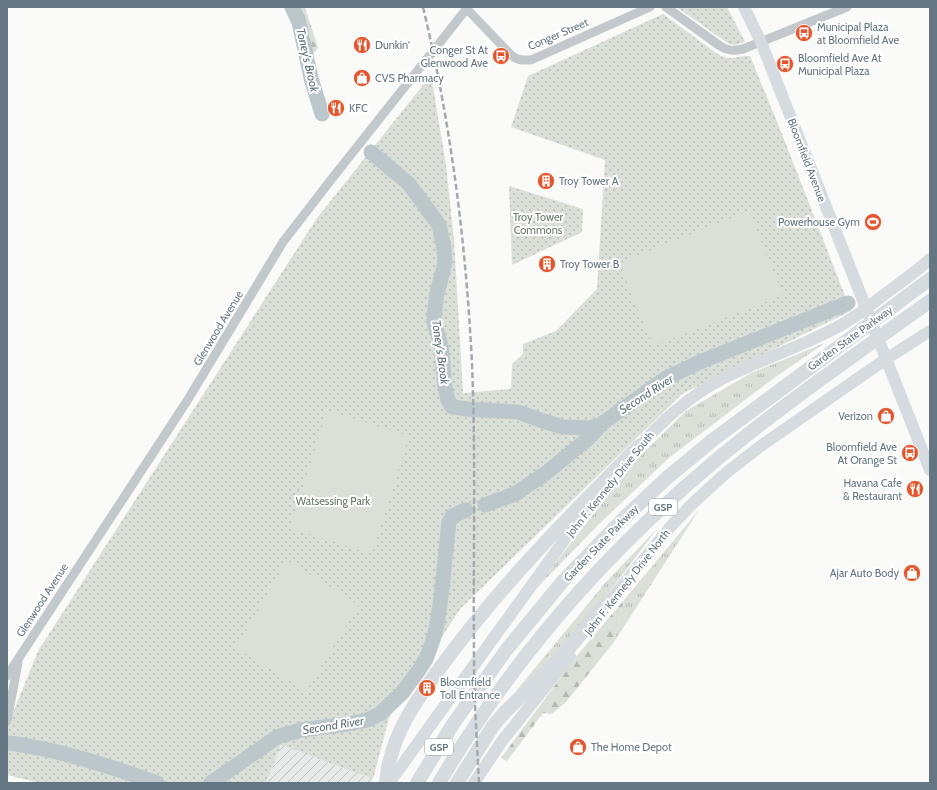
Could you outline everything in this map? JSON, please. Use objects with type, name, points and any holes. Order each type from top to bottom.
[{"type":"highway","name":"Garden State Parkway","points":[[418,783],[461,712],[494,666],[563,581],[604,538],[646,497],[714,439],[930,279]]},
{"type":"highway","name":"Garden State Parkway","points":[[439,783],[462,745],[495,697],[526,656],[604,565],[647,522],[720,457],[773,415],[930,300]]},
{"type":"highway","points":[[388,783],[388,766],[392,750],[400,730],[414,706],[476,620],[563,522],[639,446]]},
{"type":"highway","points":[[460,778],[493,726],[510,706],[560,659],[605,605]]},
{"type":"main road","name":"Bloomfield Avenue","points":[[744,7],[761,42],[865,309],[930,470]]},
{"type":"main road","name":"John F. Kennedy Drive South","points":[[388,783],[581,518],[639,446],[674,413],[708,387],[740,370],[835,328],[865,309],[909,277],[929,260]]},
{"type":"main road","name":"John F. Kennedy Drive North","points":[[474,783],[494,752],[565,663],[605,605],[672,525],[714,483],[762,445],[886,358],[930,331]]},
{"type":"street","name":"Conger Street","points":[[468,8],[517,60],[531,60],[650,7]]},
{"type":"street","points":[[666,7],[727,50],[739,50],[847,7]]},
{"type":"street","name":"Glenwood Avenue","points":[[7,676],[187,401],[284,242],[330,181],[468,8]]},
{"type":"street","points":[[7,721],[19,658]]},
{"type":"shaded area","points":[[281,745],[373,779],[371,783],[266,783]]},
{"type":"green space","points":[[288,7],[305,7],[318,48],[311,57],[309,86]]},
{"type":"green space","points":[[727,7],[745,42],[734,45],[729,44],[678,8]]},
{"type":"green space","name":"Watsessing Park","points":[[663,14],[716,53],[726,58],[750,56],[851,311],[682,394],[460,609],[389,718],[373,779],[281,745],[266,783],[39,783],[7,775],[7,717],[11,718],[38,651],[317,218],[431,75],[446,165],[454,240],[463,393],[511,389],[512,364],[523,354],[523,344],[556,331],[597,289],[605,160],[511,127],[528,76]]},
{"type":"green space","name":"Troy Tower Commons","points":[[509,186],[583,209],[582,232],[512,265]]},
{"type":"green space","points":[[749,211],[783,295],[653,346],[619,263]]},
{"type":"green space","points":[[825,343],[774,378],[670,457],[598,525],[532,593],[634,462],[686,411],[751,373]]},
{"type":"green space","points":[[327,410],[409,436],[372,554],[290,528]]},
{"type":"green space","points":[[699,510],[614,642],[624,600]]},
{"type":"green space","points":[[657,529],[582,628],[553,662],[516,691],[606,582]]},
{"type":"green space","points":[[287,560],[359,605],[306,691],[236,648]]},
{"type":"green space","points":[[624,600],[614,642],[566,702],[552,714],[543,713],[507,761],[501,758],[576,657]]},
{"type":"waterway","name":"Toney's Brook","points":[[292,7],[299,22],[311,78],[322,114]]},
{"type":"waterway","name":"Toney's Brook","points":[[371,152],[409,184],[439,225],[445,263],[437,293],[434,322],[441,345],[445,387],[448,400],[452,407],[518,412],[563,427],[590,428],[600,425]]},
{"type":"waterway","name":"Second River","points":[[485,505],[515,494],[546,473],[590,437],[600,425],[666,378],[700,362],[848,303]]},
{"type":"waterway","name":"Second River","points":[[211,783],[277,737],[301,730],[367,720],[380,714],[403,692],[426,659],[433,640],[441,597],[449,522],[452,516],[466,510]]},
{"type":"waterway","name":"Second River","points":[[10,743],[84,759],[157,783]]},
{"type":"railway","points":[[423,7],[442,95],[456,184],[466,274],[472,364],[474,438],[474,674],[479,783]]},
{"type":"place","name":"Municipal Plaza at Bloomfield Ave","points":[[804,33]]},
{"type":"place","name":"Dunkin'","points":[[362,45]]},
{"type":"place","name":"Conger St At Glenwood Ave","points":[[501,56]]},
{"type":"place","name":"Bloomfield Ave At Municipal Plaza","points":[[785,64]]},
{"type":"place","name":"CVS Pharmacy","points":[[362,78]]},
{"type":"place","name":"KFC","points":[[336,108]]},
{"type":"place","name":"Troy Tower A","points":[[546,181]]},
{"type":"place","name":"Powerhouse Gym","points":[[873,222]]},
{"type":"place","name":"Troy Tower B","points":[[547,264]]},
{"type":"place","name":"Verizon","points":[[886,416]]},
{"type":"place","name":"Bloomfield Ave At Orange St","points":[[910,453]]},
{"type":"place","name":"Havana Cafe & Restaurant","points":[[915,489]]},
{"type":"place","name":"Ajar Auto Body","points":[[912,573]]},
{"type":"place","name":"Bloomfield Toll Entrance","points":[[427,688]]},
{"type":"place","name":"The Home Depot","points":[[578,747]]}]
